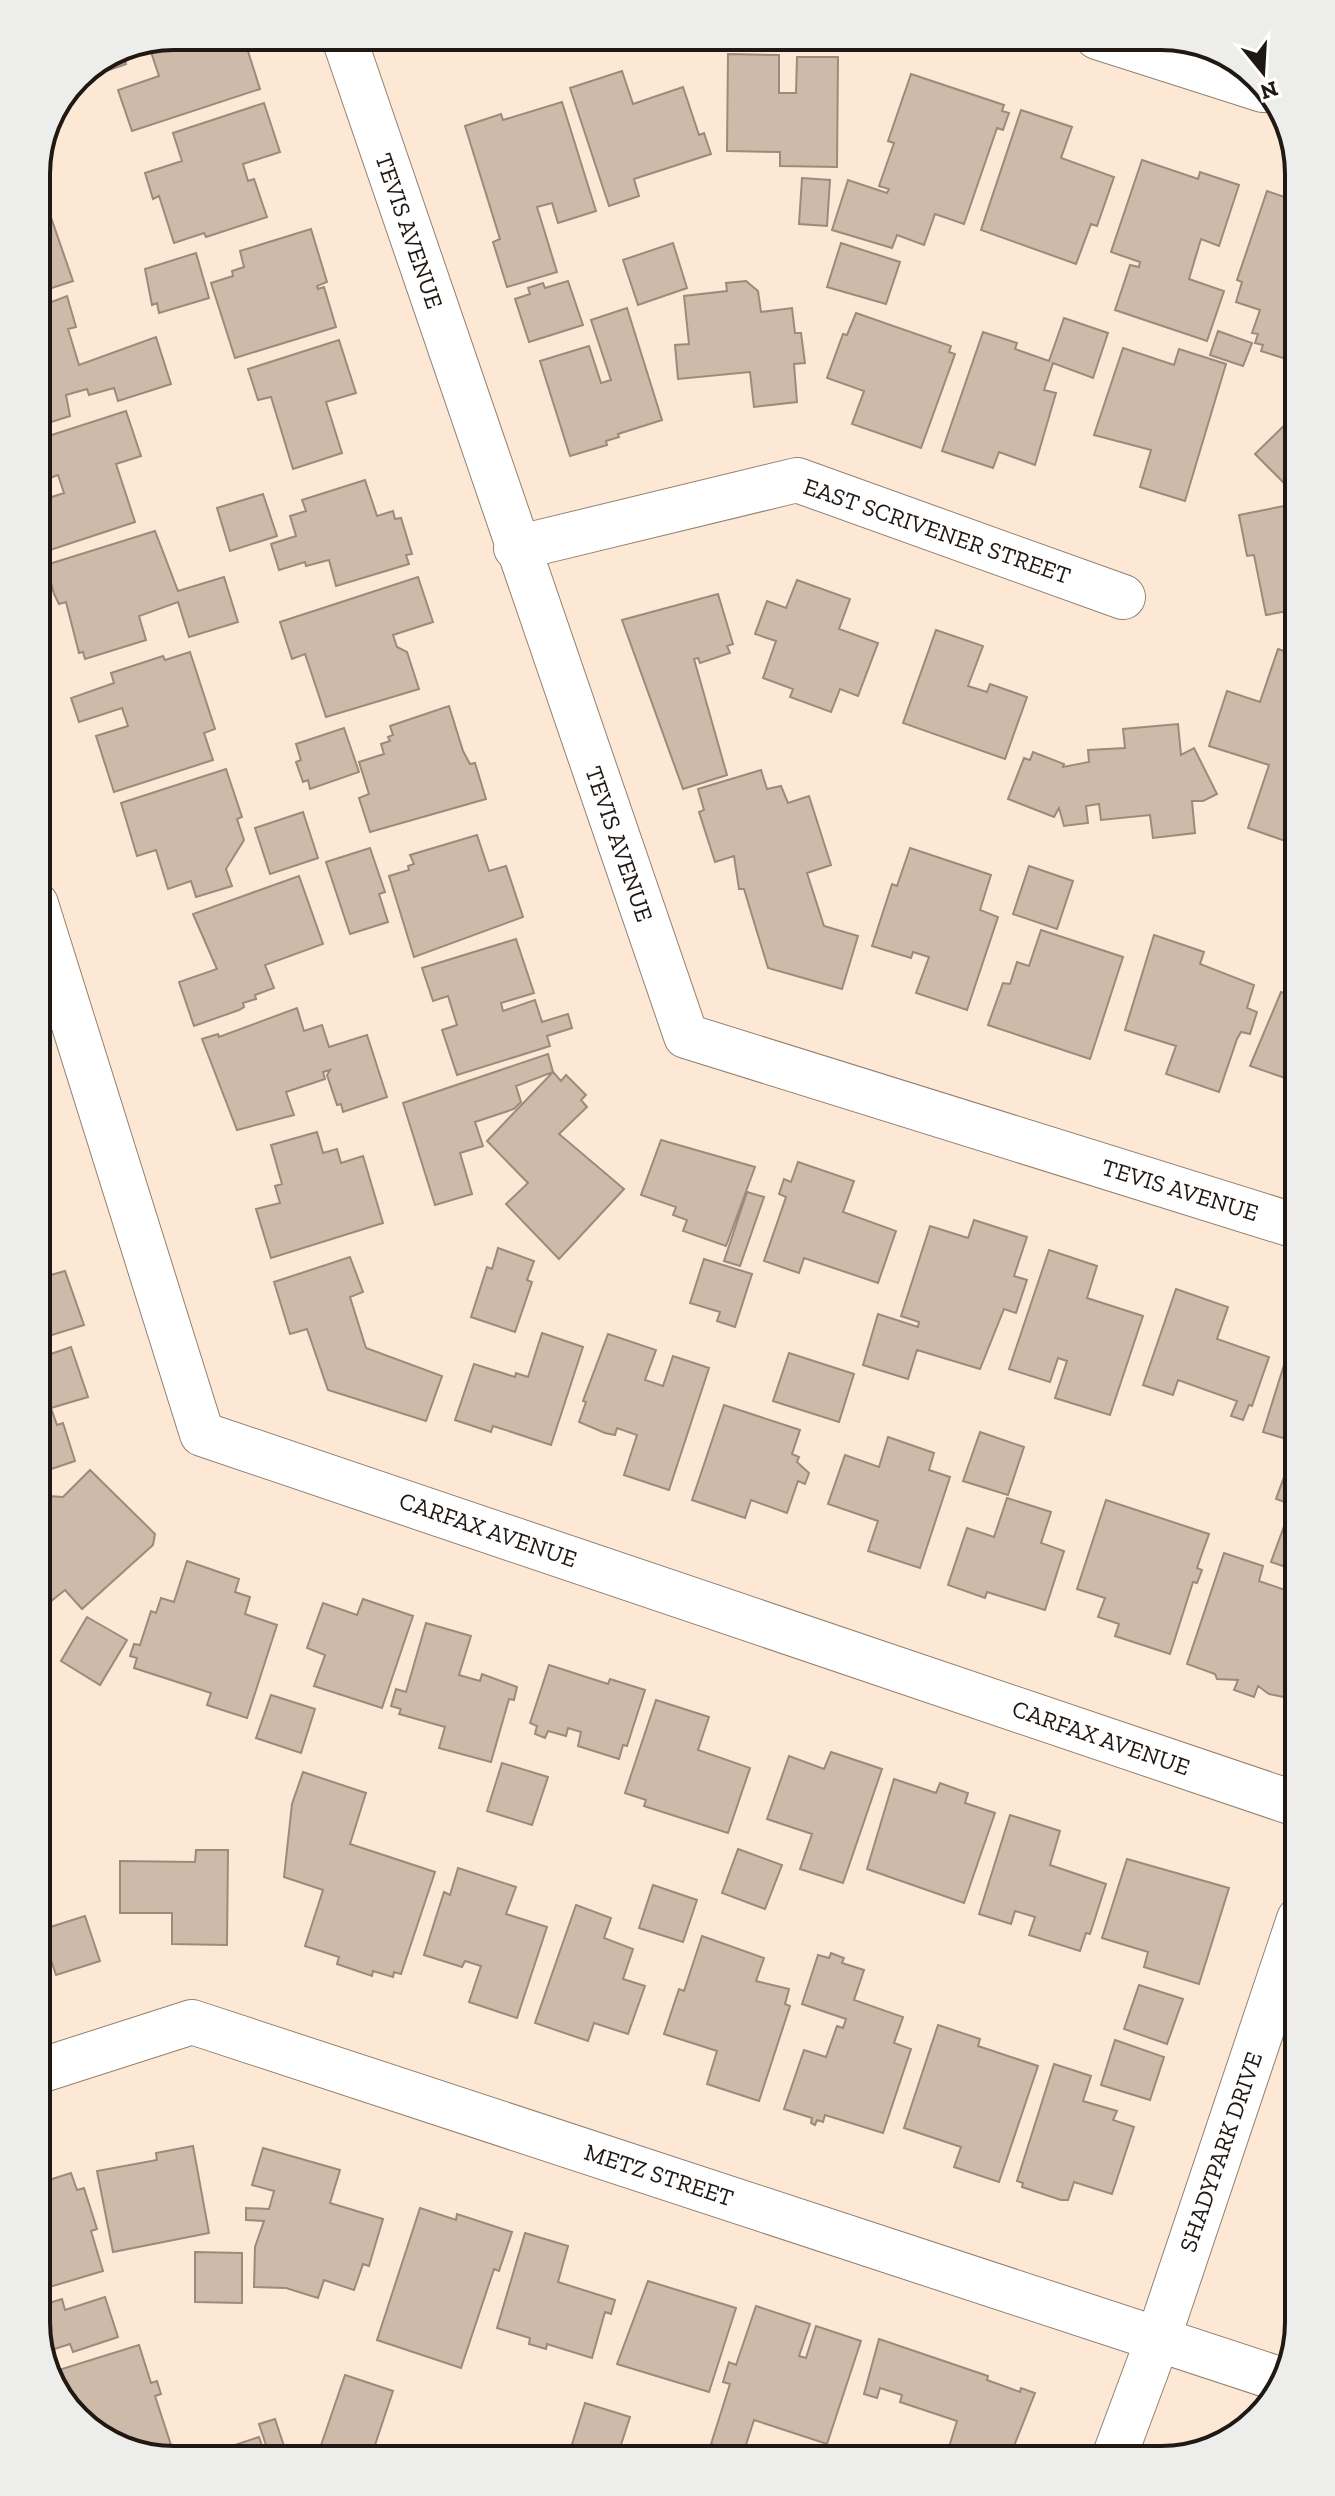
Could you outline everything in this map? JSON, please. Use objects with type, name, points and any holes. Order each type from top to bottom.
[{"type":"street","name":"TEVIS AVENUE","points":[[352,50],[516,548],[686,1036],[1285,1223]]},
{"type":"street","points":[[1138,50],[1223,77]]},
{"type":"street","name":"EAST SCRIVENER STREET","points":[[516,548],[797,480],[1123,597]]},
{"type":"street","name":"CARFAX AVENUE","points":[[50,949],[202,1434],[1285,1800]]},
{"type":"street","name":"SHADYPARK DRIVE","points":[[1118,2446],[1158,2339],[1285,1961]]},
{"type":"street","name":"METZ STREET","points":[[50,2068],[192,2022],[1272,2377]]},
{"type":"building","points":[[248,50],[260,89],[132,131],[118,90],[159,76],[151,53]]},
{"type":"building","points":[[728,54],[779,55],[779,93],[796,93],[797,57],[838,57],[837,167],[780,166],[780,152],[727,151]]},
{"type":"building","points":[[622,71],[633,104],[683,87],[699,135],[704,133],[711,154],[634,179],[639,196],[609,206],[570,88]]},
{"type":"building","points":[[911,74],[1004,105],[1002,111],[1009,113],[1003,130],[997,128],[964,224],[935,214],[924,245],[897,235],[892,248],[832,230],[848,180],[887,193],[889,189],[879,186],[894,143],[888,141]]},
{"type":"building","points":[[562,102],[596,211],[558,223],[552,203],[537,207],[557,272],[507,287],[493,242],[500,239],[465,126],[501,114],[503,120]]},
{"type":"building","points":[[264,103],[280,152],[243,164],[248,181],[254,179],[267,217],[206,237],[204,233],[174,243],[159,196],[153,199],[145,173],[182,161],[173,133]]},
{"type":"building","points":[[1021,110],[1072,127],[1061,158],[1114,177],[1097,226],[1091,224],[1076,264],[981,230]]},
{"type":"building","points":[[1142,160],[1198,179],[1200,172],[1239,185],[1219,246],[1201,239],[1189,279],[1224,291],[1207,341],[1115,310],[1130,265],[1139,267],[1140,262],[1111,252]]},
{"type":"building","points":[[802,178],[830,180],[827,226],[799,224]]},
{"type":"building","points":[[1267,191],[1285,197],[1285,359],[1261,351],[1263,345],[1255,343],[1258,334],[1252,333],[1260,310],[1236,302],[1242,282],[1237,280]]},
{"type":"building","points":[[50,215],[73,281],[50,288]]},
{"type":"building","points":[[311,229],[327,282],[317,286],[318,289],[324,287],[336,327],[235,358],[211,283],[233,276],[232,271],[244,267],[240,251]]},
{"type":"building","points":[[673,243],[687,288],[638,305],[623,260]]},
{"type":"building","points":[[841,243],[900,262],[886,304],[827,287]]},
{"type":"building","points":[[196,253],[209,298],[159,313],[157,303],[152,305],[145,269]]},
{"type":"building","points":[[568,281],[583,325],[529,342],[515,299],[530,294],[528,288],[543,283],[545,288]]},
{"type":"building","points":[[746,281],[758,291],[761,312],[792,308],[795,333],[801,333],[805,363],[794,364],[797,402],[754,407],[750,372],[678,379],[675,345],[689,344],[684,296],[727,291],[726,283]]},
{"type":"building","points":[[67,296],[76,327],[68,329],[79,365],[156,337],[171,384],[118,401],[114,388],[89,395],[87,389],[66,395],[70,416],[50,422],[50,303]]},
{"type":"building","points":[[627,308],[662,420],[618,434],[619,437],[606,441],[607,445],[570,456],[540,361],[589,346],[601,383],[611,380],[591,320]]},
{"type":"building","points":[[856,313],[951,346],[949,352],[955,354],[921,448],[852,424],[864,391],[827,378],[843,334],[847,335]]},
{"type":"building","points":[[1064,318],[1108,333],[1093,378],[1053,363],[1044,390],[1056,393],[1035,465],[999,452],[993,468],[942,451],[983,332],[1017,343],[1015,349],[1049,361]]},
{"type":"building","points":[[1218,331],[1252,343],[1243,366],[1210,355]]},
{"type":"building","points":[[339,340],[356,393],[326,402],[342,453],[293,469],[271,397],[258,400],[248,369]]},
{"type":"building","points":[[1123,348],[1174,365],[1179,349],[1226,364],[1185,501],[1140,487],[1151,450],[1094,435]]},
{"type":"building","points":[[126,411],[141,456],[116,464],[135,522],[50,550],[50,498],[64,493],[58,475],[50,478],[50,435]]},
{"type":"building","points":[[1285,425],[1285,484],[1255,454]]},
{"type":"building","points":[[365,480],[377,516],[393,511],[395,519],[401,518],[412,554],[406,555],[409,564],[336,586],[329,560],[306,566],[305,562],[279,570],[271,544],[296,536],[290,516],[306,511],[302,500]]},
{"type":"building","points":[[263,494],[277,536],[230,551],[217,508]]},
{"type":"building","points":[[1285,506],[1285,612],[1266,615],[1254,555],[1247,556],[1239,515]]},
{"type":"building","points":[[155,531],[178,591],[224,577],[238,622],[189,637],[178,602],[139,616],[146,640],[85,659],[83,652],[79,653],[66,602],[59,604],[54,594],[50,564]]},
{"type":"building","points":[[418,577],[433,622],[393,635],[397,647],[407,652],[419,689],[326,717],[305,654],[292,659],[280,622]]},
{"type":"building","points":[[797,580],[850,599],[839,629],[878,643],[858,696],[840,689],[831,712],[790,697],[793,689],[763,678],[776,641],[755,634],[767,601],[786,608]]},
{"type":"building","points":[[718,594],[733,644],[727,646],[730,653],[700,663],[698,658],[694,659],[727,775],[683,789],[622,620]]},
{"type":"building","points":[[936,630],[983,646],[968,686],[987,692],[990,684],[1027,697],[1005,759],[903,723]]},
{"type":"building","points":[[1278,649],[1285,651],[1285,841],[1248,828],[1269,765],[1209,746],[1227,691],[1260,702]]},
{"type":"building","points":[[190,652],[215,729],[204,733],[213,760],[114,792],[96,736],[128,726],[122,708],[79,722],[71,698],[114,683],[111,673],[163,656],[165,660]]},
{"type":"building","points":[[449,706],[463,751],[470,764],[475,763],[486,799],[370,832],[359,798],[369,794],[359,762],[384,754],[381,744],[390,741],[388,737],[393,735],[390,726]]},
{"type":"building","points":[[1178,724],[1181,755],[1194,748],[1217,794],[1203,801],[1192,801],[1195,833],[1153,838],[1150,815],[1101,820],[1099,804],[1086,806],[1088,823],[1064,826],[1059,808],[1054,817],[1008,799],[1024,758],[1030,760],[1033,752],[1064,764],[1063,767],[1089,762],[1088,750],[1125,748],[1123,729]]},
{"type":"building","points":[[344,728],[359,772],[310,789],[308,780],[303,782],[296,762],[301,760],[296,744]]},
{"type":"building","points":[[226,769],[242,817],[237,819],[244,840],[226,869],[232,886],[196,897],[191,881],[168,889],[156,850],[137,856],[121,803]]},
{"type":"building","points":[[761,770],[767,789],[781,786],[788,803],[809,796],[831,865],[807,873],[824,926],[858,936],[842,989],[768,968],[744,889],[739,889],[734,856],[715,862],[699,812],[704,810],[698,789]]},
{"type":"building","points":[[303,812],[318,858],[270,874],[255,828]]},
{"type":"building","points":[[477,835],[489,871],[506,866],[523,917],[414,957],[389,876],[409,870],[408,866],[414,864],[410,855]]},
{"type":"building","points":[[370,848],[385,892],[379,894],[388,922],[350,934],[326,862]]},
{"type":"building","points":[[910,848],[991,875],[980,910],[998,917],[967,1010],[916,993],[929,957],[913,952],[911,958],[872,946],[892,884],[897,886]]},
{"type":"building","points":[[1029,866],[1073,881],[1057,929],[1013,914]]},
{"type":"building","points":[[299,876],[323,944],[265,965],[274,988],[255,995],[256,999],[243,1003],[244,1007],[239,1010],[194,1026],[179,982],[217,969],[193,914]]},
{"type":"building","points":[[1041,930],[1123,957],[1090,1059],[988,1025],[1003,983],[1010,984],[1017,962],[1029,966]]},
{"type":"building","points":[[1154,935],[1204,952],[1200,964],[1254,985],[1247,1008],[1257,1012],[1250,1034],[1241,1032],[1237,1039],[1219,1092],[1166,1074],[1176,1046],[1125,1030]]},
{"type":"building","points":[[516,939],[534,993],[501,1003],[503,1011],[535,1000],[542,1022],[568,1014],[572,1028],[547,1036],[550,1046],[457,1075],[442,1030],[457,1025],[448,996],[433,1001],[422,968]]},
{"type":"building","points":[[1281,992],[1285,993],[1285,1078],[1250,1066]]},
{"type":"building","points":[[297,1008],[304,1031],[322,1025],[329,1047],[367,1035],[387,1097],[343,1112],[341,1104],[337,1105],[327,1075],[330,1070],[323,1072],[325,1079],[286,1092],[294,1115],[237,1130],[202,1039],[218,1034],[219,1037]]},
{"type":"building","points":[[548,1054],[553,1072],[516,1086],[521,1102],[514,1109],[475,1122],[483,1146],[460,1153],[472,1194],[435,1205],[403,1103]]},
{"type":"building","points":[[553,1072],[561,1081],[566,1075],[586,1095],[581,1100],[587,1107],[559,1134],[624,1189],[559,1259],[506,1204],[528,1183],[487,1141]]},
{"type":"building","points":[[317,1132],[323,1153],[337,1149],[341,1163],[363,1156],[383,1223],[271,1258],[256,1209],[280,1203],[275,1186],[282,1184],[271,1145]]},
{"type":"building","points":[[661,1140],[755,1167],[726,1246],[683,1231],[687,1220],[673,1215],[676,1207],[641,1195]]},
{"type":"building","points":[[798,1162],[854,1181],[843,1212],[896,1231],[878,1283],[804,1258],[799,1273],[764,1261],[786,1197],[779,1194],[784,1179],[791,1182]]},
{"type":"building","points":[[747,1192],[764,1197],[740,1266],[724,1261]]},
{"type":"building","points":[[974,1220],[1027,1237],[1014,1276],[1027,1280],[1016,1313],[1004,1309],[980,1369],[917,1350],[908,1379],[863,1365],[878,1314],[918,1327],[919,1322],[901,1316],[930,1226],[968,1238]]},
{"type":"building","points":[[498,1248],[534,1261],[527,1280],[532,1282],[515,1332],[471,1317],[487,1267],[492,1269]]},
{"type":"building","points":[[1049,1250],[1097,1266],[1087,1298],[1143,1316],[1110,1415],[1055,1398],[1067,1361],[1058,1358],[1050,1382],[1009,1369]]},
{"type":"building","points":[[350,1257],[363,1292],[350,1297],[366,1348],[442,1376],[426,1421],[328,1390],[307,1329],[290,1334],[274,1282]]},
{"type":"building","points":[[704,1259],[752,1274],[735,1327],[717,1321],[720,1312],[690,1303]]},
{"type":"building","points":[[65,1271],[84,1325],[50,1336],[50,1275]]},
{"type":"building","points":[[1176,1289],[1228,1307],[1217,1339],[1269,1357],[1252,1406],[1249,1405],[1243,1420],[1231,1416],[1237,1401],[1178,1380],[1173,1395],[1143,1385]]},
{"type":"building","points":[[542,1333],[583,1347],[551,1445],[493,1426],[491,1432],[455,1420],[474,1364],[515,1377],[516,1373],[528,1377]]},
{"type":"building","points":[[608,1334],[656,1350],[645,1380],[663,1386],[673,1356],[709,1368],[669,1490],[624,1475],[637,1435],[617,1428],[615,1435],[605,1433],[579,1422],[586,1402],[583,1401]]},
{"type":"building","points":[[71,1347],[88,1397],[51,1408],[57,1425],[63,1423],[75,1461],[50,1469],[50,1354]]},
{"type":"building","points":[[789,1353],[854,1374],[839,1422],[773,1401]]},
{"type":"building","points":[[1285,1362],[1285,1439],[1263,1432]]},
{"type":"building","points":[[724,1405],[800,1430],[792,1454],[799,1457],[797,1462],[809,1473],[805,1484],[798,1481],[787,1513],[751,1500],[745,1518],[692,1500]]},
{"type":"building","points":[[980,1432],[1024,1447],[1008,1495],[963,1481]]},
{"type":"building","points":[[888,1437],[934,1453],[929,1470],[950,1477],[920,1568],[868,1551],[878,1521],[828,1504],[845,1455],[879,1467]]},
{"type":"building","points":[[90,1470],[155,1534],[153,1545],[82,1609],[65,1590],[50,1602],[50,1496],[63,1497]]},
{"type":"building","points":[[1285,1474],[1285,1502],[1276,1499]]},
{"type":"building","points":[[1007,1498],[1051,1512],[1041,1543],[1064,1551],[1045,1610],[987,1592],[985,1598],[948,1585],[967,1528],[994,1537]]},
{"type":"building","points":[[1106,1500],[1209,1534],[1197,1568],[1202,1570],[1197,1583],[1193,1582],[1170,1654],[1115,1636],[1119,1624],[1098,1617],[1105,1598],[1077,1589]]},
{"type":"building","points":[[1285,1524],[1285,1567],[1271,1562]]},
{"type":"building","points":[[1224,1553],[1263,1566],[1259,1581],[1285,1590],[1285,1697],[1269,1694],[1258,1686],[1254,1697],[1234,1690],[1238,1680],[1217,1679],[1215,1674],[1187,1664]]},
{"type":"building","points":[[187,1561],[239,1579],[235,1592],[250,1597],[245,1614],[277,1625],[247,1718],[207,1705],[211,1693],[134,1668],[137,1658],[130,1656],[134,1644],[140,1645],[151,1611],[156,1613],[161,1598],[174,1602]]},
{"type":"building","points":[[363,1599],[413,1616],[382,1708],[314,1686],[325,1655],[307,1648],[323,1603],[357,1615]]},
{"type":"building","points":[[87,1617],[127,1640],[100,1685],[61,1661]]},
{"type":"building","points":[[426,1623],[471,1636],[459,1675],[480,1681],[482,1674],[517,1687],[514,1700],[509,1699],[491,1762],[439,1748],[445,1727],[399,1714],[401,1709],[391,1706],[396,1689],[406,1692]]},
{"type":"building","points":[[549,1665],[608,1684],[610,1679],[645,1690],[627,1746],[623,1745],[619,1759],[578,1746],[581,1732],[568,1728],[566,1736],[548,1731],[545,1738],[535,1734],[537,1726],[530,1723]]},
{"type":"building","points":[[271,1695],[315,1709],[301,1753],[256,1738]]},
{"type":"building","points":[[656,1700],[709,1717],[698,1750],[750,1768],[728,1833],[644,1806],[646,1800],[625,1793]]},
{"type":"building","points":[[831,1752],[882,1769],[843,1883],[800,1869],[812,1834],[767,1819],[789,1756],[824,1769]]},
{"type":"building","points":[[502,1763],[548,1777],[532,1825],[487,1811]]},
{"type":"building","points":[[303,1772],[366,1793],[350,1844],[435,1872],[401,1974],[394,1972],[393,1977],[373,1971],[372,1976],[337,1964],[339,1957],[305,1946],[323,1890],[284,1877],[292,1804]]},
{"type":"building","points":[[894,1779],[936,1793],[940,1783],[968,1793],[965,1803],[995,1813],[964,1903],[867,1869]]},
{"type":"building","points":[[1010,1815],[1060,1831],[1050,1865],[1106,1884],[1090,1934],[1086,1933],[1080,1951],[1029,1935],[1035,1917],[1015,1911],[1011,1924],[979,1914]]},
{"type":"building","points":[[738,1849],[782,1865],[765,1909],[722,1893]]},
{"type":"building","points":[[196,1850],[228,1850],[227,1945],[172,1944],[172,1913],[120,1913],[120,1861],[195,1862]]},
{"type":"building","points":[[1127,1859],[1229,1888],[1199,1984],[1144,1967],[1148,1952],[1102,1938]]},
{"type":"building","points":[[458,1868],[516,1887],[506,1914],[547,1927],[517,2018],[469,2002],[481,1966],[465,1961],[462,1967],[424,1955],[444,1892],[450,1895]]},
{"type":"building","points":[[653,1885],[697,1900],[683,1942],[639,1928]]},
{"type":"building","points":[[576,1905],[611,1918],[604,1938],[633,1949],[623,1979],[645,1986],[628,2034],[594,2023],[588,2041],[535,2023]]},
{"type":"building","points":[[85,1916],[100,1961],[56,1975],[50,1957],[50,1927]]},
{"type":"building","points":[[702,1936],[764,1958],[756,1981],[789,1989],[785,2004],[790,2006],[759,2101],[707,2084],[717,2051],[664,2034],[679,1989],[684,1991]]},
{"type":"building","points":[[831,1953],[844,1958],[842,1963],[864,1970],[854,2000],[903,2017],[894,2043],[911,2049],[883,2133],[825,2115],[823,2122],[817,2120],[815,2125],[811,2123],[812,2118],[784,2109],[804,2050],[826,2057],[837,2026],[843,2028],[846,2019],[802,2004],[818,1955],[829,1958]]},
{"type":"building","points":[[1139,1985],[1183,1999],[1167,2044],[1124,2029]]},
{"type":"building","points":[[938,2025],[980,2039],[978,2046],[1038,2066],[999,2182],[954,2167],[961,2147],[904,2128]]},
{"type":"building","points":[[1115,2040],[1164,2057],[1150,2100],[1101,2085]]},
{"type":"building","points":[[1054,2064],[1091,2076],[1083,2101],[1117,2111],[1113,2120],[1134,2127],[1112,2194],[1074,2182],[1068,2200],[1061,2200],[1022,2187],[1023,2183],[1017,2181]]},
{"type":"building","points":[[193,2146],[209,2233],[113,2252],[97,2171],[157,2160],[156,2153]]},
{"type":"building","points":[[263,2148],[340,2170],[330,2203],[383,2219],[369,2266],[363,2264],[354,2290],[324,2280],[318,2298],[286,2288],[254,2287],[255,2247],[264,2221],[246,2220],[246,2208],[269,2209],[274,2191],[252,2185]]},
{"type":"building","points":[[71,2173],[77,2190],[84,2188],[97,2229],[91,2231],[103,2271],[50,2287],[50,2180]]},
{"type":"building","points":[[420,2208],[456,2220],[457,2214],[512,2232],[499,2271],[494,2269],[461,2368],[377,2340]]},
{"type":"building","points":[[525,2233],[568,2246],[558,2282],[615,2300],[611,2314],[605,2312],[592,2358],[547,2344],[546,2349],[529,2344],[530,2338],[497,2328]]},
{"type":"building","points":[[195,2252],[242,2253],[242,2303],[195,2302]]},
{"type":"building","points":[[648,2281],[736,2308],[709,2392],[617,2364]]},
{"type":"building","points":[[105,2297],[118,2337],[73,2352],[70,2344],[53,2350],[50,2303],[62,2299],[65,2310]]},
{"type":"building","points":[[756,2306],[810,2324],[799,2356],[806,2358],[816,2326],[861,2341],[827,2444],[754,2420],[746,2446],[711,2444],[730,2384],[723,2382],[729,2362],[736,2365]]},
{"type":"building","points":[[879,2339],[988,2376],[987,2380],[1020,2392],[1021,2388],[1035,2393],[1014,2446],[949,2446],[957,2421],[900,2402],[902,2395],[880,2388],[877,2398],[864,2394]]},
{"type":"building","points":[[139,2345],[151,2383],[157,2381],[161,2394],[155,2396],[171,2445],[149,2444],[105,2425],[81,2404],[59,2370]]},
{"type":"building","points":[[345,2375],[393,2391],[375,2446],[321,2446]]},
{"type":"building","points":[[585,2403],[630,2417],[621,2446],[571,2446]]},
{"type":"building","points":[[275,2419],[284,2446],[266,2446],[259,2424]]},
{"type":"building","points":[[259,2437],[262,2446],[232,2446]]}]
